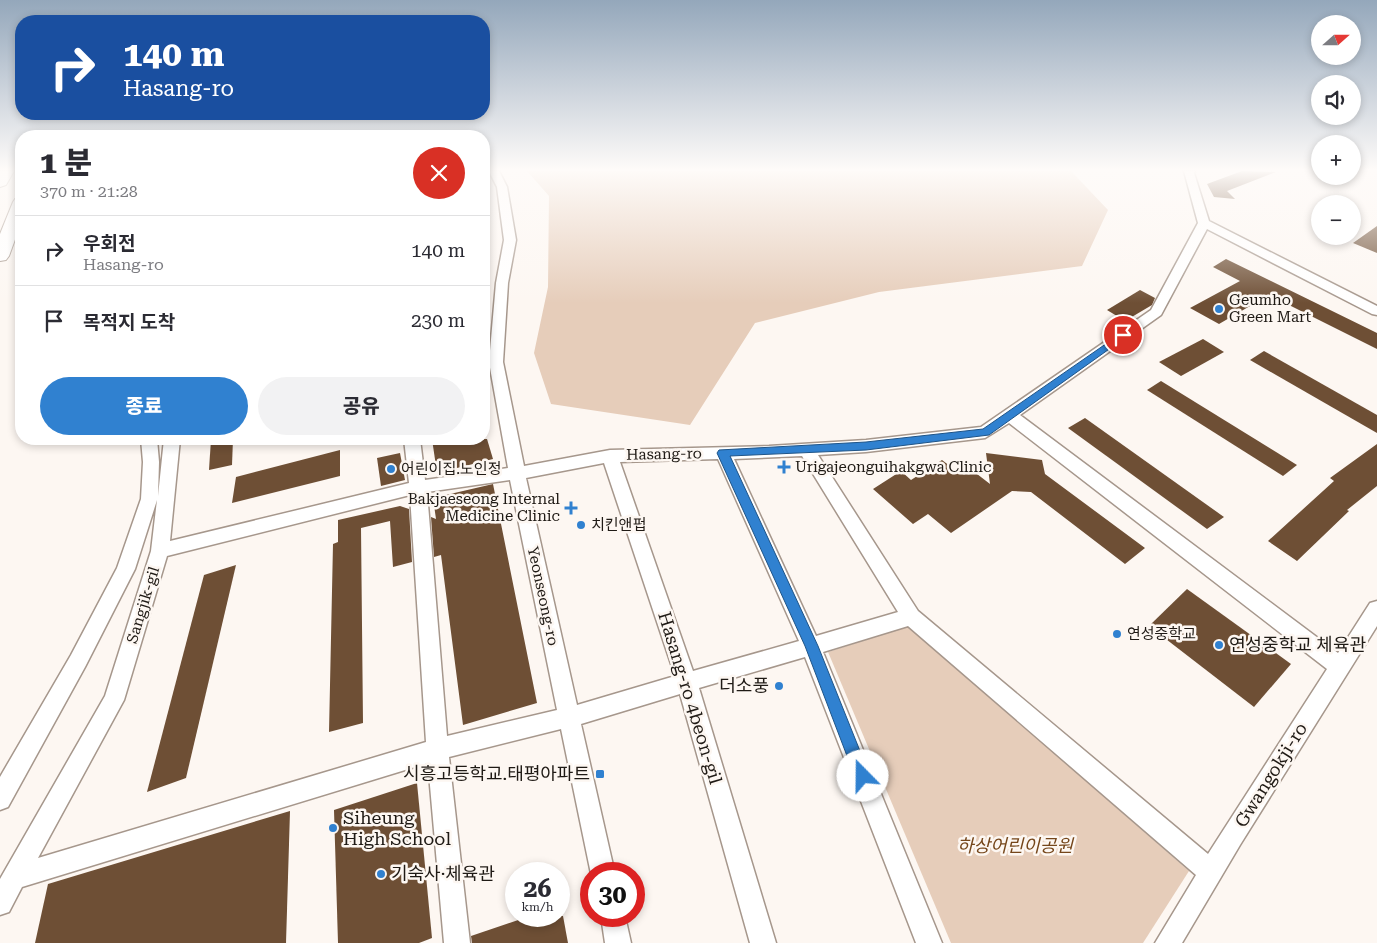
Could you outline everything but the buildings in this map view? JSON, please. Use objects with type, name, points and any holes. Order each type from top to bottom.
[{"type":"highway","points":[[0,256],[15,217]]},
{"type":"street","name":"Yeonseong-ro","points":[[506,215],[510,240],[502,283],[496,362],[510,445],[518,473],[600,862]]},
{"type":"street","points":[[1201,215],[1204,223],[1377,311]]},
{"type":"street","name":"Hasang-ro","points":[[518,473],[610,456],[866,446],[985,432],[1156,312],[1204,223]]},
{"type":"street","points":[[1009,415],[1340,667]]},
{"type":"street","points":[[0,799],[78,661],[126,569],[149,499],[151,462],[150,445]]},
{"type":"street","points":[[160,551],[171,445]]},
{"type":"street","points":[[413,445],[418,488],[436,749],[457,943]]},
{"type":"street","points":[[806,449],[911,617],[1212,872]]},
{"type":"street","points":[[723,453],[811,646],[929,943]]},
{"type":"street","name":"Hasang-ro 4beon-gil","points":[[610,456],[688,682],[763,943]]},
{"type":"street","name":"Sangjik-gil","points":[[0,903],[114,700],[160,551],[418,488],[518,473]]},
{"type":"street","name":"Gwangokji-ro","points":[[1168,943],[1377,609]]},
{"type":"street","points":[[15,877],[436,749],[569,717],[911,617]]},
{"type":"street","points":[[615,927],[618,943]]},
{"type":"green space","points":[[549,215],[1106,215],[1082,266],[879,292],[755,323],[690,425],[551,404],[534,353],[548,287]]},
{"type":"green space","name":"하상어린이공원","points":[[909,626],[1189,871],[1143,943],[951,943],[828,652]]},
{"type":"place","name":"Geumho Green Mart","points":[[1219,309]]},
{"type":"place","name":"Urigajeonguihakgwa Clinic","points":[[784,467]]},
{"type":"place","name":"어린이집.노인정","points":[[391,469]]},
{"type":"place","name":"Bakjaeseong Internal Medicine Clinic","points":[[571,508]]},
{"type":"place","name":"치킨앤펍","points":[[581,525]]},
{"type":"place","name":"연성중학교","points":[[1117,634]]},
{"type":"place","name":"연성중학교 체육관","points":[[1219,645]]},
{"type":"place","name":"더소풍","points":[[779,686]]},
{"type":"place","name":"시흥고등학교.태평아파트","points":[[600,774]]},
{"type":"place","name":"Siheung High School","points":[[333,828]]},
{"type":"place","name":"기숙사·체육관","points":[[381,874]]},
{"type":"route","points":[[863,776],[811,646],[723,453],[866,446],[985,432],[1123,335]]}]
